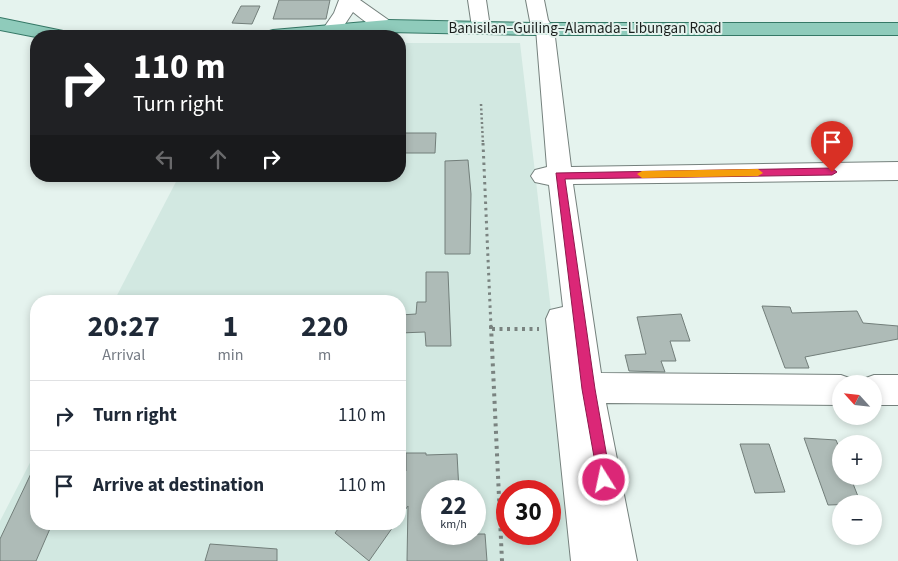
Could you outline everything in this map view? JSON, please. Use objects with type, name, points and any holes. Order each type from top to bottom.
[{"type":"main road","name":"Banisilan–Guiling–Alamada–Libungan Road","points":[[324,30],[388,26],[481,27],[538,20],[898,29]]},
{"type":"main road","points":[[0,24],[30,30]]},
{"type":"street","points":[[332,29],[343,14],[349,0],[366,14],[388,26]]},
{"type":"street","points":[[477,0],[481,27]]},
{"type":"street","points":[[538,20],[551,175],[566,319],[578,389],[618,561]]},
{"type":"street","points":[[551,175],[898,171]]},
{"type":"street","points":[[578,389],[832,390]]},
{"type":"street","points":[[578,389],[590,561]]},
{"type":"street","points":[[882,390],[898,390]]},
{"type":"path","points":[[480,104],[502,561]]},
{"type":"path","points":[[492,329],[566,319]]},
{"type":"shaded area","points":[[406,43],[520,43],[580,561],[0,561],[0,521],[30,463],[30,530],[406,530],[406,295],[117,295],[176,182],[406,182]]},
{"type":"building","points":[[279,0],[330,0],[326,19],[273,19]]},
{"type":"building","points":[[241,6],[260,6],[252,24],[232,23]]},
{"type":"building","points":[[406,133],[436,133],[435,153],[406,153]]},
{"type":"building","points":[[468,160],[471,194],[470,254],[445,254],[445,161]]},
{"type":"building","points":[[426,272],[448,272],[451,346],[426,346],[425,332],[406,333],[406,315],[416,314],[417,302],[426,302]]},
{"type":"building","points":[[762,306],[790,307],[792,313],[857,311],[863,323],[898,326],[898,339],[805,357],[809,368],[785,368]]},
{"type":"building","points":[[681,314],[690,341],[670,341],[676,361],[661,361],[665,372],[629,371],[625,355],[646,354],[637,317]]},
{"type":"building","points":[[804,438],[832,440],[832,485],[854,485],[857,495],[832,495],[832,505],[828,505]]},
{"type":"building","points":[[740,444],[769,444],[785,492],[755,493]]},
{"type":"building","points":[[406,453],[426,453],[426,455],[457,454],[458,480],[421,480],[421,545],[486,545],[487,561],[407,561],[408,506],[406,509]]},
{"type":"building","points":[[30,476],[30,530],[49,530],[36,561],[0,561],[0,539]]},
{"type":"building","points":[[337,530],[391,530],[369,561],[335,533]]},
{"type":"building","points":[[210,544],[277,549],[277,561],[205,561]]},
{"type":"slow traffic","points":[[642,174],[758,173]]},
{"type":"route","points":[[604,480],[588,389],[560,175],[832,172]]}]
